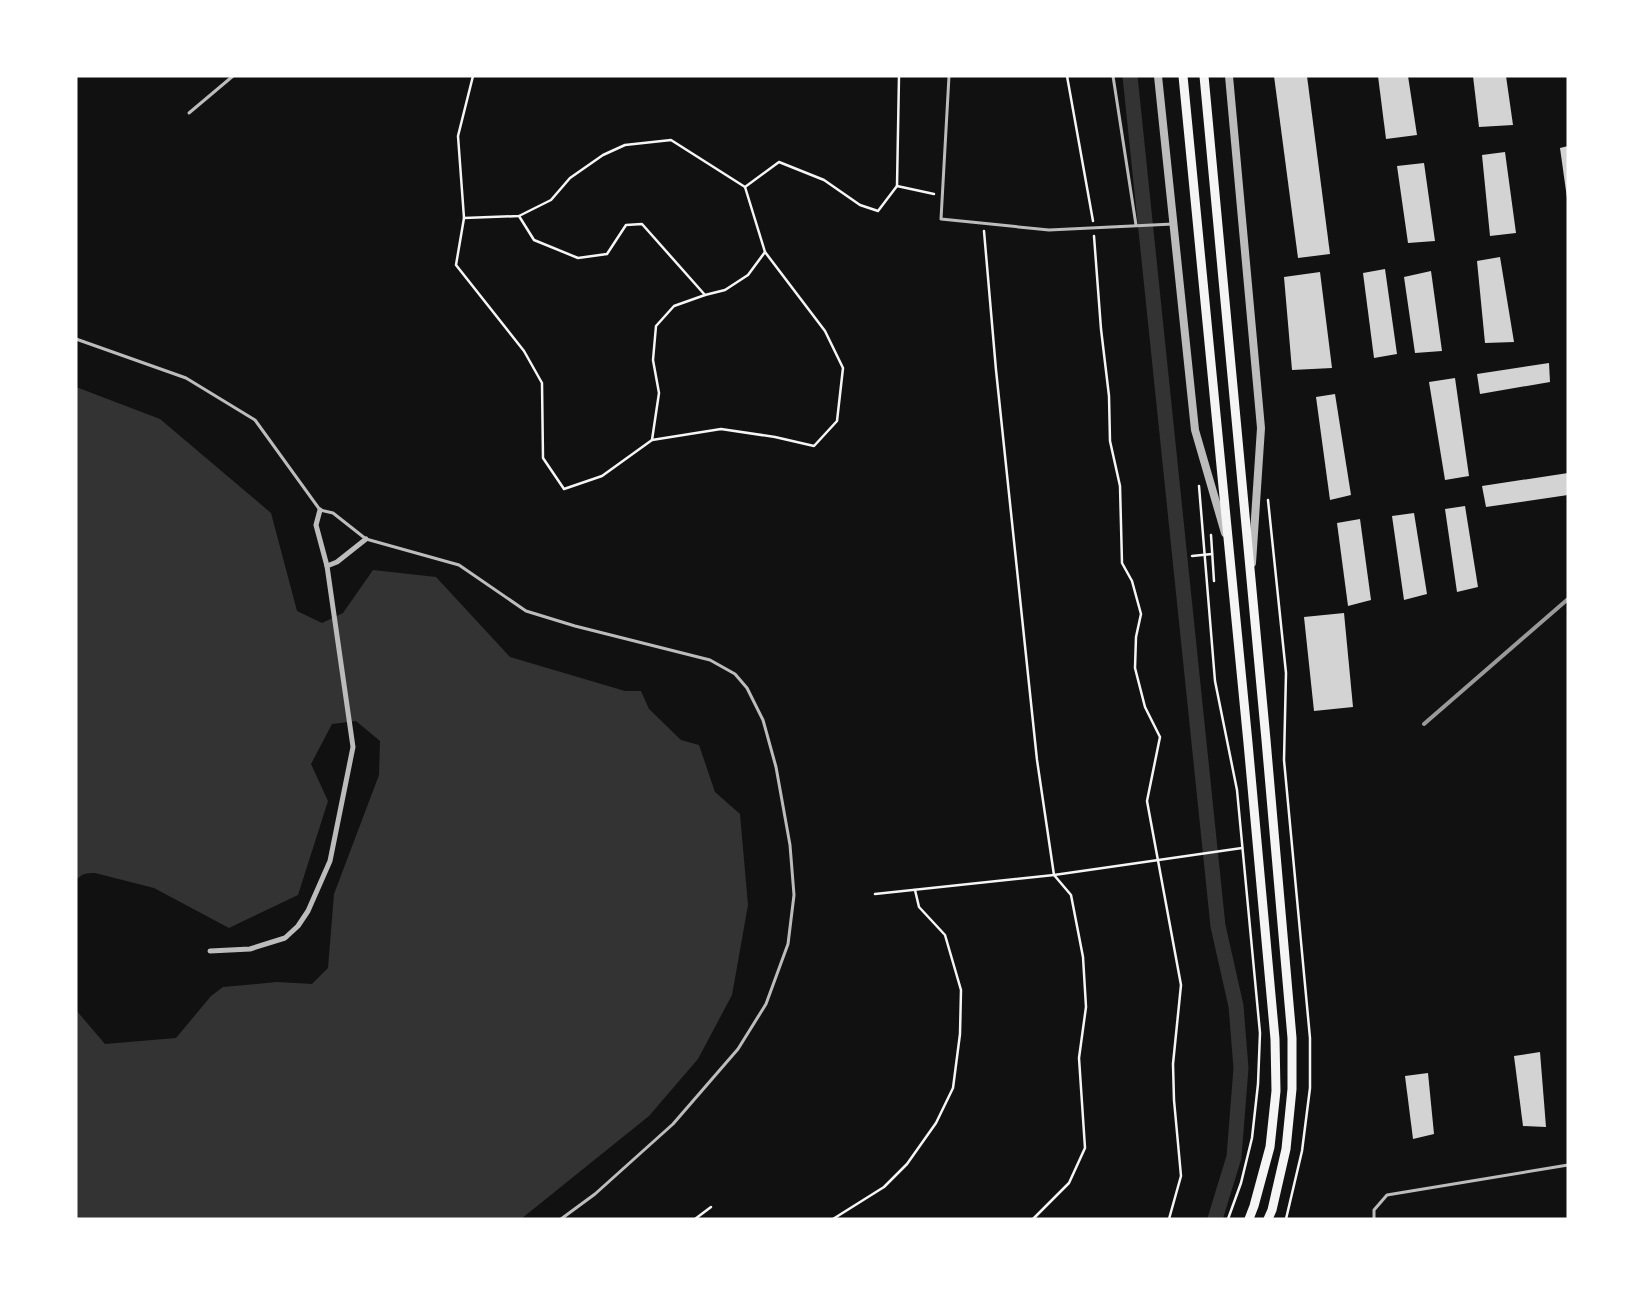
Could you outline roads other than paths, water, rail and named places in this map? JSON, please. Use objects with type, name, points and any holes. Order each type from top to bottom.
[{"type":"main road","points":[[1183,76],[1230,550],[1275,1039],[1276,1091],[1270,1147],[1249,1219]]},
{"type":"main road","points":[[1204,76],[1292,1038],[1292,1089],[1286,1149],[1272,1210],[1268,1219]]},
{"type":"street","points":[[1158,76],[1195,430],[1230,550]]},
{"type":"street","points":[[1229,76],[1261,428],[1251,580]]},
{"type":"street","points":[[210,951],[250,949],[285,938],[298,926],[308,912],[330,861],[353,747],[327,566],[316,525],[320,510]]},
{"type":"street","points":[[327,566],[337,562],[366,539]]},
{"type":"lane","points":[[189,112],[233,76]]},
{"type":"lane","points":[[949,76],[943,196],[940,219],[1049,230],[1173,224]]},
{"type":"lane","points":[[1113,76],[1137,225]]},
{"type":"lane","points":[[76,339],[186,378],[255,420],[320,510],[333,512],[366,539],[459,565],[526,611],[575,626],[710,660],[735,674],[748,688],[763,720],[776,767],[790,844],[794,895],[788,944],[766,1004],[738,1049],[672,1124],[595,1194],[561,1219]]},
{"type":"lane","points":[[1374,1219],[1374,1210],[1387,1195],[1568,1166]]},
{"type":"waterway","points":[[1130,76],[1218,926],[1236,1006],[1241,1068],[1234,1157],[1215,1219]]},
{"type":"railway","points":[[1424,724],[1568,599]]}]
